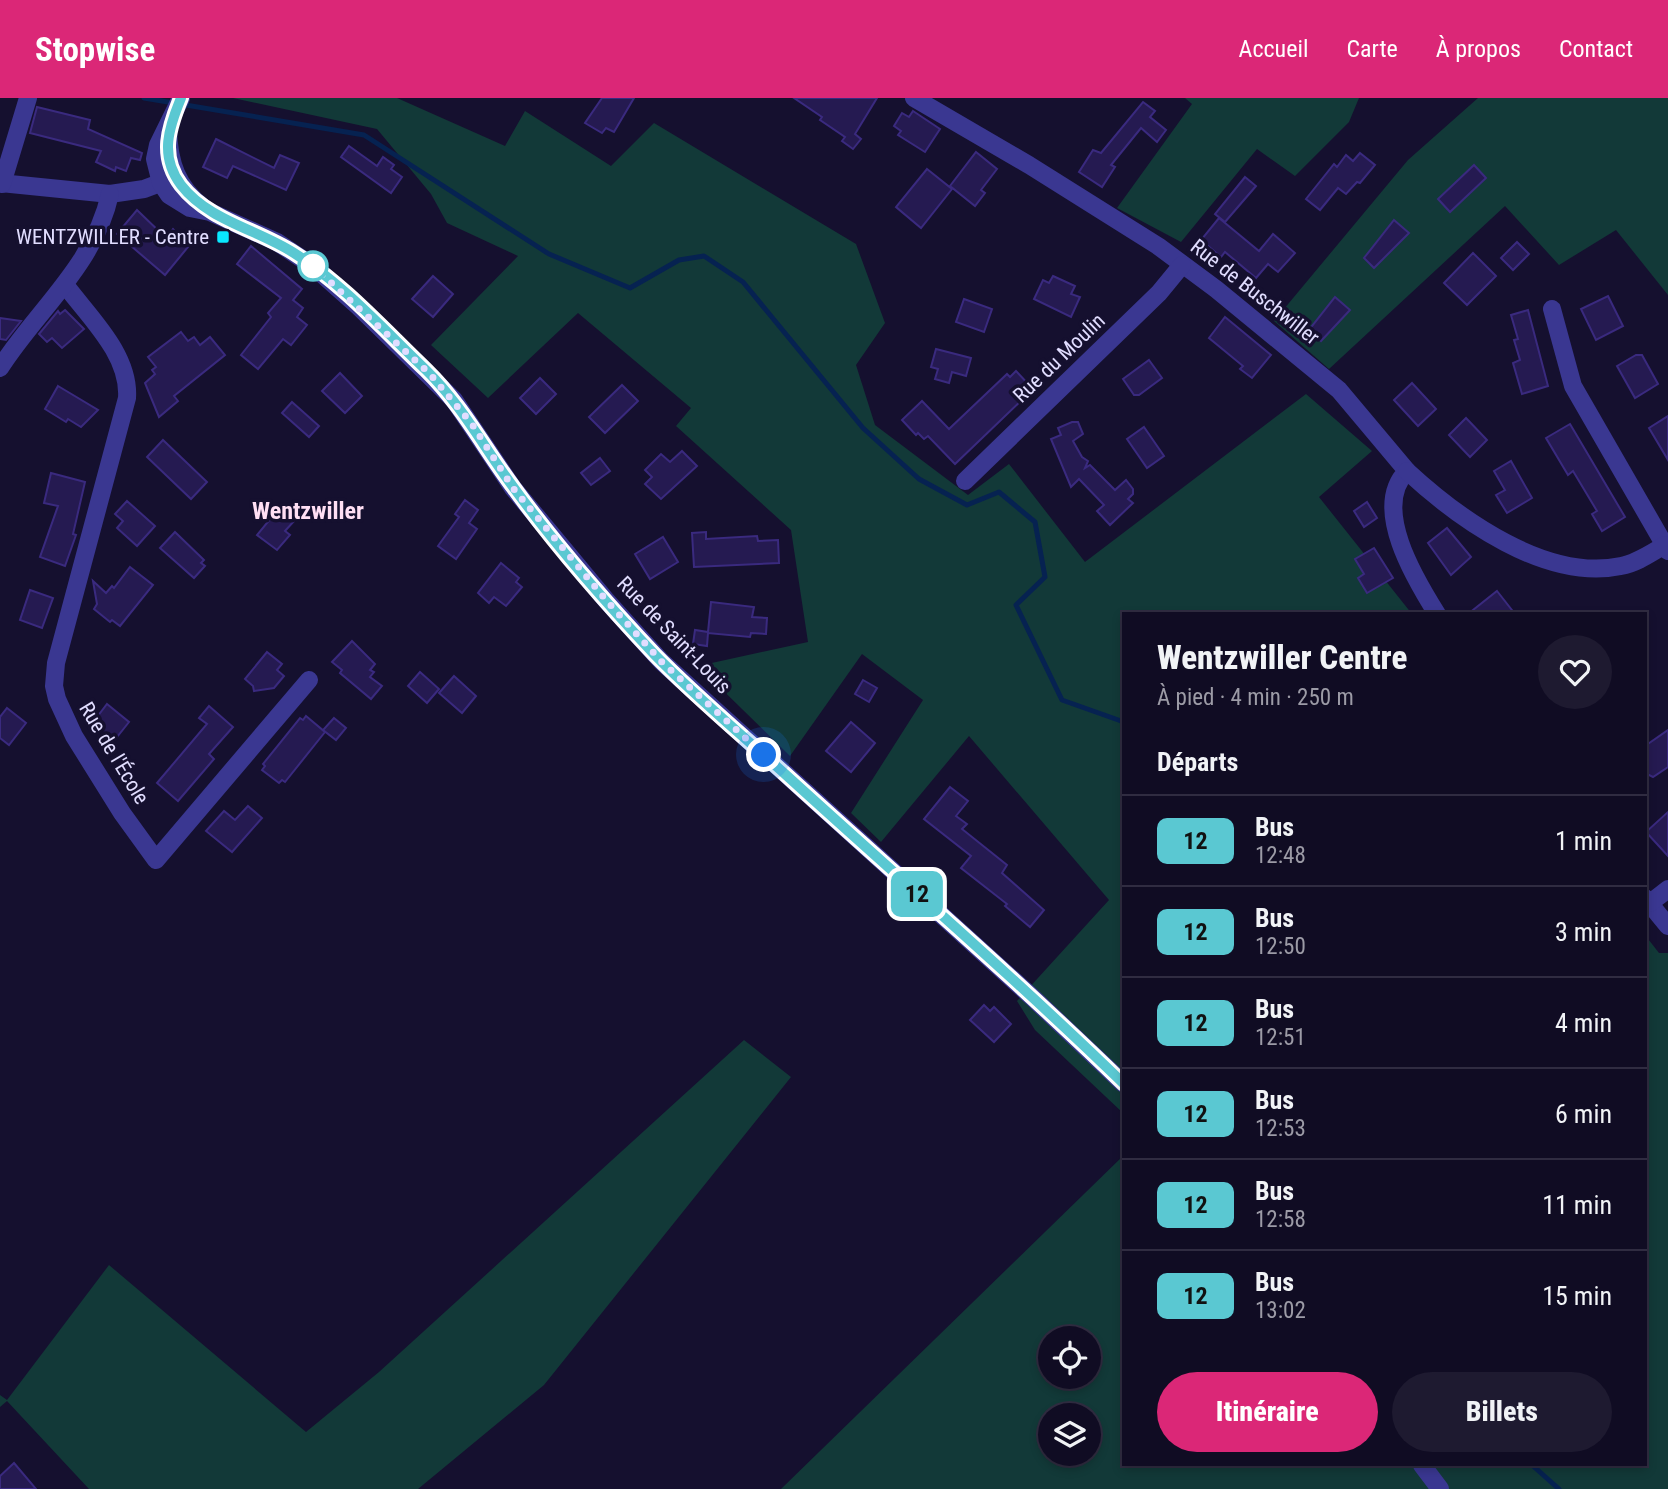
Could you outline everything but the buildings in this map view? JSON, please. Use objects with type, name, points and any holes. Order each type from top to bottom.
[{"type":"street","points":[[28,98],[1,183],[110,194],[144,190],[168,180],[170,125],[181,98]]},
{"type":"street","name":"Rue de Buschwiller","points":[[914,98],[1029,165],[1158,246],[1237,305],[1339,390],[1407,471],[1436,497],[1476,525],[1511,545],[1573,566],[1612,568],[1637,561],[1666,548]]},
{"type":"street","name":"Rue de Saint-Louis","points":[[168,180],[178,202],[190,208],[210,212],[277,242],[305,260],[398,343],[454,400],[513,488],[661,661],[1032,997],[1122,1082]]},
{"type":"street","points":[[0,368],[30,324],[66,286],[82,258],[110,194]]},
{"type":"street","name":"Rue du Moulin","points":[[965,481],[1159,293],[1182,265]]},
{"type":"street","name":"Rue de l'École","points":[[66,286],[120,360],[127,387],[56,663],[54,686],[74,736],[122,813],[156,860],[309,680]]},
{"type":"street","points":[[1552,309],[1573,386],[1666,548]]},
{"type":"street","points":[[1407,471],[1394,490],[1394,517],[1412,568],[1436,612]]},
{"type":"street","points":[[1668,889],[1647,901],[1668,926]]},
{"type":"street","points":[[1423,1466],[1440,1489]]},
{"type":"green space","points":[[233,98],[397,98],[505,146],[525,111],[611,166],[654,123],[856,244],[885,323],[856,365],[875,425],[968,495],[1009,464],[1085,562],[1306,394],[1372,451],[1319,497],[1410,612],[1122,612],[1122,1112],[1035,1030],[1017,1001],[1109,900],[969,736],[881,842],[851,813],[923,700],[862,654],[790,756],[698,666],[808,642],[791,530],[676,426],[691,408],[578,313],[488,398],[431,345],[518,256],[447,223],[431,194],[377,129]]},
{"type":"green space","points":[[1185,98],[1359,98],[1349,122],[1295,176],[1257,149],[1181,242],[1117,208],[1192,104]]},
{"type":"green space","points":[[1478,98],[1668,98],[1668,295],[1616,230],[1559,265],[1505,206],[1329,369],[1274,321],[1408,160]]},
{"type":"green space","points":[[1647,938],[1659,953],[1668,953],[1668,1489],[781,1489],[1122,1157],[1122,1466],[1647,1466]]},
{"type":"green space","points":[[744,1040],[791,1077],[544,1385],[418,1489],[89,1489],[7,1401],[0,1407],[0,1395],[7,1400],[109,1265],[306,1432],[379,1372]]},
{"type":"waterway","points":[[144,98],[364,135],[549,254],[630,288],[679,260],[704,256],[743,282],[863,428],[919,479],[967,505],[999,492],[1035,522],[1045,577],[1016,605],[1062,700],[1122,721]]},
{"type":"waterway","points":[[1533,1466],[1559,1489]]},
{"type":"bus line","name":"12","points":[[181,98],[168,130],[168,148],[171,164],[181,186],[210,212],[295,253],[359,306],[398,343],[454,400],[513,488],[661,661],[1032,997],[1122,1082]]},
{"type":"place","name":"WENTZWILLER - Centre","points":[[223,237]]},
{"type":"district","name":"Wentzwiller","points":[[308,511]]},
{"type":"route","points":[[313,266],[359,306],[454,400],[513,488],[606,600],[661,661],[764,755]]}]
